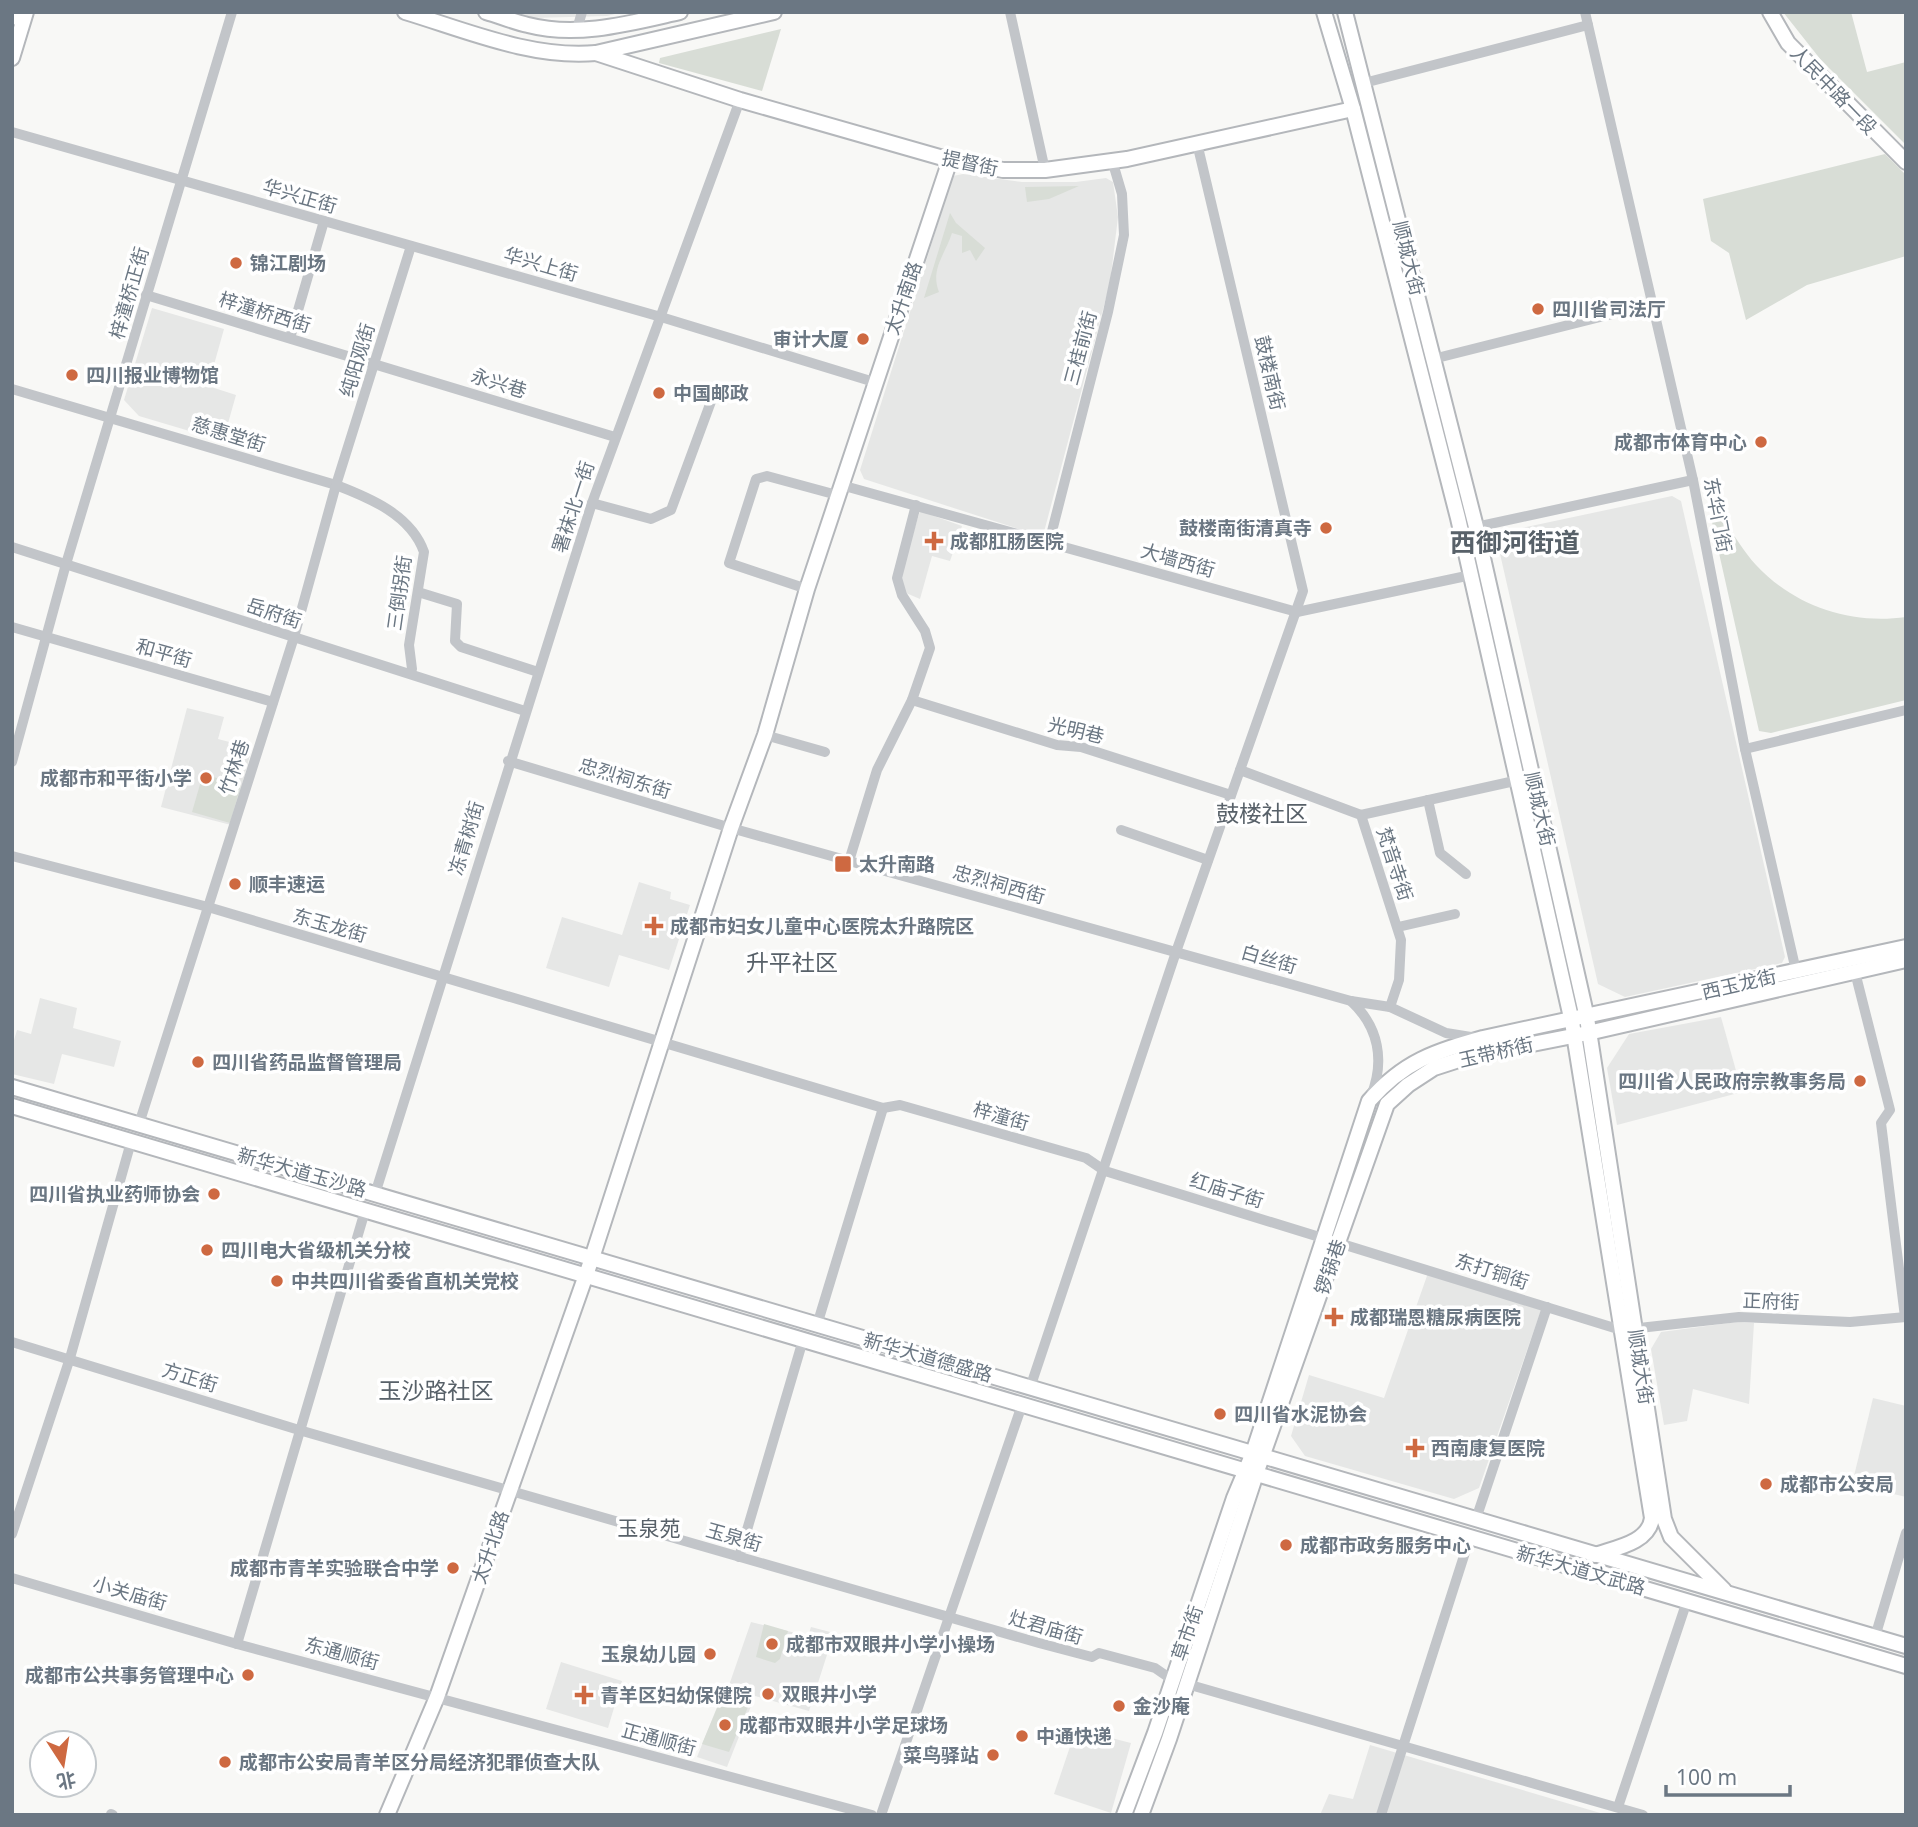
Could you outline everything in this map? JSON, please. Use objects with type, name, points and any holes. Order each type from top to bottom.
[{"type":"main road","points":[[12,18],[14,12]]},
{"type":"main road","points":[[12,58],[26,12]]},
{"type":"main road","points":[[405,12],[535,49],[568,54],[596,53],[774,12]]},
{"type":"main road","points":[[486,12],[529,26],[577,29],[619,26],[680,12]]},
{"type":"main road","name":"顺城大街","points":[[1324,12],[1353,109],[1471,575],[1580,1027]]},
{"type":"main road","name":"顺城大街","points":[[1345,12],[1476,527],[1580,1027],[1628,1329],[1667,1531],[1692,1561],[1728,1594]]},
{"type":"main road","name":"人民中路一段","points":[[1770,12],[1788,43],[1906,162]]},
{"type":"main road","name":"提督街","points":[[596,53],[740,100],[950,160],[1003,170],[1045,170],[1112,160],[1353,109]]},
{"type":"main road","name":"太升南路","points":[[586,1276],[731,828],[765,735],[807,589],[874,382],[950,160]]},
{"type":"main road","name":"西玉龙街","points":[[1580,1027],[1797,978],[1906,947]]},
{"type":"main road","name":"西玉龙街","points":[[1797,978],[1855,972],[1906,960]]},
{"type":"main road","points":[[1369,1101],[1403,1068],[1430,1053],[1483,1038],[1580,1027]]},
{"type":"main road","name":"玉带桥街","points":[[1408,1085],[1434,1068],[1471,1055],[1580,1027]]},
{"type":"main road","name":"锣锅巷","points":[[1331,1239],[1387,1104],[1408,1085]]},
{"type":"main road","name":"新华大道玉沙路","points":[[12,1087],[592,1258]]},
{"type":"main road","name":"锣锅巷","points":[[1259,1455],[1331,1239],[1369,1101]]},
{"type":"main road","name":"新华大道玉沙路","points":[[12,1106],[586,1276]]},
{"type":"main road","name":"新华大道德盛路","points":[[592,1258],[1259,1455]]},
{"type":"main road","name":"新华大道德盛路","points":[[586,1276],[1250,1472]]},
{"type":"main road","name":"太升北路","points":[[387,1815],[438,1697],[586,1276]]},
{"type":"main road","name":"顺城大街","points":[[1595,1555],[1637,1540],[1651,1524],[1628,1329]]},
{"type":"main road","name":"草市街","points":[[1124,1815],[1155,1734],[1171,1679],[1250,1472],[1259,1455]]},
{"type":"main road","name":"新华大道文武路","points":[[1259,1455],[1906,1646]]},
{"type":"main road","name":"草市街","points":[[1141,1815],[1187,1684],[1250,1472]]},
{"type":"main road","name":"新华大道文武路","points":[[1250,1472],[1906,1666]]},
{"type":"street","name":"梓潼桥正街","points":[[12,762],[65,564],[232,12]]},
{"type":"street","points":[[577,29],[582,12]]},
{"type":"street","points":[[1010,12],[1045,170]]},
{"type":"street","name":"东华门街","points":[[1585,12],[1693,480],[1745,749],[1797,978]]},
{"type":"street","points":[[1364,83],[1588,25]]},
{"type":"street","name":"署袜北一街","points":[[525,711],[615,437],[740,100]]},
{"type":"street","name":"华兴正街","points":[[12,132],[411,246]]},
{"type":"street","name":"鼓楼南街","points":[[1030,1388],[1105,1171],[1176,952],[1303,591],[1197,143]]},
{"type":"street","name":"三桂前街","points":[[1049,542],[1108,312],[1124,234],[1122,194],[1112,160]]},
{"type":"street","points":[[290,338],[324,221]]},
{"type":"street","name":"华兴上街","points":[[411,246],[661,317],[874,382]]},
{"type":"street","name":"纯阳观街","points":[[294,637],[336,485],[411,246]]},
{"type":"street","name":"梓潼桥西街","points":[[146,295],[374,364]]},
{"type":"street","points":[[1433,359],[1652,304]]},
{"type":"street","name":"永兴巷","points":[[374,364],[615,437]]},
{"type":"street","points":[[592,503],[650,519],[671,510],[716,388]]},
{"type":"street","name":"慈惠堂街","points":[[12,389],[111,416],[336,485]]},
{"type":"street","name":"大墙西街","points":[[807,589],[729,563],[756,479],[767,476],[916,505],[1297,612]]},
{"type":"street","points":[[1476,527],[1693,480]]},
{"type":"street","name":"三倒拐街","points":[[336,485],[382,503],[420,540],[424,552],[410,645],[412,669]]},
{"type":"street","points":[[849,861],[877,770],[912,700],[930,648],[925,631],[902,595],[897,578],[916,505]]},
{"type":"street","name":"岳府街","points":[[12,547],[525,711]]},
{"type":"street","points":[[1297,612],[1471,575]]},
{"type":"street","points":[[418,592],[457,604],[455,641],[461,647],[538,672]]},
{"type":"street","name":"和平街","points":[[12,627],[274,702]]},
{"type":"street","name":"竹林巷","points":[[139,1124],[294,637]]},
{"type":"street","name":"光明巷","points":[[912,700],[1057,745],[1081,747],[1231,795]]},
{"type":"street","points":[[1745,749],[1906,710]]},
{"type":"street","name":"冻青树街","points":[[375,1194],[525,711]]},
{"type":"street","points":[[765,735],[825,752]]},
{"type":"street","name":"忠烈祠东街","points":[[508,761],[731,828]]},
{"type":"street","name":"梵音寺街","points":[[1240,770],[1361,815],[1398,927],[1401,964],[1390,1007]]},
{"type":"street","points":[[1361,815],[1519,780]]},
{"type":"street","points":[[1428,800],[1440,853],[1466,874]]},
{"type":"street","name":"忠烈祠西街","points":[[731,828],[1176,952]]},
{"type":"street","points":[[1121,830],[1208,860]]},
{"type":"street","name":"东玉龙街","points":[[12,856],[208,907],[443,975],[662,1043]]},
{"type":"street","points":[[1398,927],[1455,914]]},
{"type":"street","name":"白丝街","points":[[1176,952],[1351,1001],[1390,1007],[1446,1033],[1483,1038]]},
{"type":"street","points":[[1855,972],[1890,1110],[1881,1123],[1905,1317]]},
{"type":"street","points":[[1351,1001],[1371,1022],[1379,1053],[1377,1082],[1369,1101]]},
{"type":"street","name":"梓潼街","points":[[662,1043],[883,1108],[900,1105],[1059,1150],[1086,1158],[1105,1171]]},
{"type":"street","points":[[817,1325],[883,1108]]},
{"type":"street","points":[[12,1534],[70,1358],[131,1142]]},
{"type":"street","name":"红庙子街","points":[[1105,1171],[1331,1239]]},
{"type":"street","points":[[237,1644],[365,1210]]},
{"type":"street","name":"东打铜街","points":[[1331,1239],[1547,1307],[1628,1329]]},
{"type":"street","points":[[1476,1520],[1547,1307]]},
{"type":"street","name":"正府街","points":[[1628,1329],[1739,1317],[1850,1322],[1905,1317]]},
{"type":"street","points":[[739,1557],[803,1340]]},
{"type":"street","name":"方正街","points":[[12,1342],[510,1492]]},
{"type":"street","points":[[881,1815],[1022,1405]]},
{"type":"street","name":"玉泉街","points":[[510,1492],[949,1617]]},
{"type":"street","points":[[1875,1637],[1906,1533]]},
{"type":"street","points":[[1381,1815],[1470,1537]]},
{"type":"street","name":"小关庙街","points":[[12,1578],[237,1644]]},
{"type":"street","points":[[1618,1807],[1687,1601]]},
{"type":"street","name":"灶君庙街","points":[[949,1617],[1092,1657],[1099,1653],[1155,1668],[1171,1679]]},
{"type":"street","name":"东通顺街","points":[[237,1644],[438,1697]]},
{"type":"street","points":[[1187,1684],[1643,1815]]},
{"type":"street","name":"正通顺街","points":[[438,1697],[872,1815]]},
{"type":"shaded area","points":[[513,12],[623,12],[607,16],[532,18]]},
{"type":"shaded area","points":[[1783,12],[1851,12],[1867,72],[1906,62],[1906,145],[1821,60]]},
{"type":"shaded area","points":[[781,29],[762,91],[659,63],[660,58]]},
{"type":"shaded area","points":[[1885,154],[1906,175],[1906,256],[1807,285],[1746,320],[1729,253],[1711,241],[1703,199]]},
{"type":"shaded area","points":[[963,174],[1022,182],[1076,182],[1106,178],[1113,182],[1118,217],[1110,283],[1044,532],[1034,534],[864,479],[860,470],[953,176]]},
{"type":"shaded area","points":[[1079,186],[1049,199],[1027,202],[1025,187]]},
{"type":"shaded area","points":[[950,213],[956,223],[985,248],[976,261],[970,250],[962,253],[962,236],[952,233],[937,269],[939,292],[924,298]]},
{"type":"shaded area","points":[[152,308],[224,329],[208,386],[236,395],[223,441],[139,416],[124,400]]},
{"type":"shaded area","points":[[1672,496],[1681,501],[1785,957],[1782,963],[1625,997],[1598,984],[1498,545],[1508,531]]},
{"type":"shaded area","name":"成都肛肠医院","points":[[920,511],[962,526],[950,561],[932,556],[920,599],[906,593],[900,577]]},
{"type":"shaded area","points":[[1724,520],[1756,565],[1788,592],[1805,602],[1844,615],[1864,618],[1906,617],[1906,700],[1771,733],[1759,731],[1712,522]]},
{"type":"shaded area","name":"成都市和平街小学","points":[[187,708],[224,717],[218,739],[252,748],[231,825],[161,807]]},
{"type":"shaded area","points":[[203,774],[241,785],[230,823],[192,812]]},
{"type":"shaded area","name":"成都市妇女儿童中心医院太升路院区","points":[[639,882],[671,892],[670,899],[690,905],[669,970],[619,955],[609,987],[546,968],[562,917],[622,935]]},
{"type":"shaded area","points":[[40,998],[77,1008],[73,1028],[121,1041],[114,1067],[62,1054],[54,1084],[12,1074],[12,1047],[17,1030],[31,1034]]},
{"type":"shaded area","points":[[1721,1017],[1742,1092],[1617,1125],[1607,1068],[1629,1034]]},
{"type":"shaded area","points":[[1428,1273],[1541,1310],[1479,1488],[1454,1499],[1305,1456],[1291,1436],[1309,1375],[1384,1398]]},
{"type":"shaded area","points":[[1737,1322],[1754,1323],[1749,1404],[1693,1389],[1687,1421],[1664,1425],[1651,1349],[1661,1332]]},
{"type":"shaded area","points":[[1873,1398],[1906,1406],[1906,1497],[1852,1484]]},
{"type":"shaded area","name":"双眼井小学","points":[[751,1622],[808,1636],[811,1627],[834,1633],[809,1711],[755,1696],[727,1767],[697,1757],[724,1690],[727,1691]]},
{"type":"shaded area","name":"成都市双眼井小学小操场","points":[[764,1624],[788,1631],[780,1659],[775,1663],[756,1657]]},
{"type":"shaded area","name":"青羊区妇幼保健院","points":[[561,1662],[622,1681],[608,1728],[546,1709]]},
{"type":"shaded area","name":"成都市双眼井小学足球场","points":[[722,1696],[748,1707],[729,1752],[702,1744]]},
{"type":"shaded area","points":[[1076,1729],[1131,1743],[1111,1813],[1054,1794]]},
{"type":"shaded area","points":[[1370,1745],[1607,1815],[1320,1815],[1329,1794],[1353,1799]]},
{"type":"place","name":"锦江剧场","points":[[236,263]]},
{"type":"place","name":"四川省司法厅","points":[[1538,309]]},
{"type":"place","name":"审计大厦","points":[[863,339]]},
{"type":"place","name":"四川报业博物馆","points":[[72,375]]},
{"type":"place","name":"中国邮政","points":[[659,393]]},
{"type":"place","name":"成都市体育中心","points":[[1761,442]]},
{"type":"place","name":"鼓楼南街清真寺","points":[[1326,528]]},
{"type":"place","name":"成都肛肠医院","points":[[934,541]]},
{"type":"place","name":"成都市和平街小学","points":[[206,778]]},
{"type":"place","name":"太升南路","points":[[843,864]]},
{"type":"place","name":"顺丰速运","points":[[235,884]]},
{"type":"place","name":"成都市妇女儿童中心医院太升路院区","points":[[654,926]]},
{"type":"place","name":"四川省药品监督管理局","points":[[198,1062]]},
{"type":"place","name":"四川省人民政府宗教事务局","points":[[1860,1081]]},
{"type":"place","name":"四川省执业药师协会","points":[[214,1194]]},
{"type":"place","name":"四川电大省级机关分校","points":[[207,1250]]},
{"type":"place","name":"中共四川省委省直机关党校","points":[[277,1281]]},
{"type":"place","name":"成都瑞恩糖尿病医院","points":[[1334,1317]]},
{"type":"place","name":"四川省水泥协会","points":[[1220,1414]]},
{"type":"place","name":"西南康复医院","points":[[1415,1448]]},
{"type":"place","name":"成都市公安局","points":[[1766,1484]]},
{"type":"place","name":"成都市政务服务中心","points":[[1286,1545]]},
{"type":"place","name":"成都市青羊实验联合中学","points":[[453,1568]]},
{"type":"place","name":"成都市双眼井小学小操场","points":[[772,1644]]},
{"type":"place","name":"玉泉幼儿园","points":[[710,1654]]},
{"type":"place","name":"成都市公共事务管理中心","points":[[248,1675]]},
{"type":"place","name":"双眼井小学","points":[[768,1694]]},
{"type":"place","name":"青羊区妇幼保健院","points":[[584,1695]]},
{"type":"place","name":"金沙庵","points":[[1119,1706]]},
{"type":"place","name":"成都市双眼井小学足球场","points":[[725,1725]]},
{"type":"place","name":"中通快递","points":[[1022,1736]]},
{"type":"place","name":"菜鸟驿站","points":[[993,1755]]},
{"type":"place","name":"成都市公安局青羊区分局经济犯罪侦查大队","points":[[225,1762]]},
{"type":"district","name":"西御河街道","points":[[1515,543]]},
{"type":"district","name":"鼓楼社区","points":[[1262,814]]},
{"type":"district","name":"升平社区","points":[[792,963]]},
{"type":"district","name":"玉沙路社区","points":[[436,1391]]},
{"type":"district","name":"玉泉苑","points":[[649,1529]]}]
